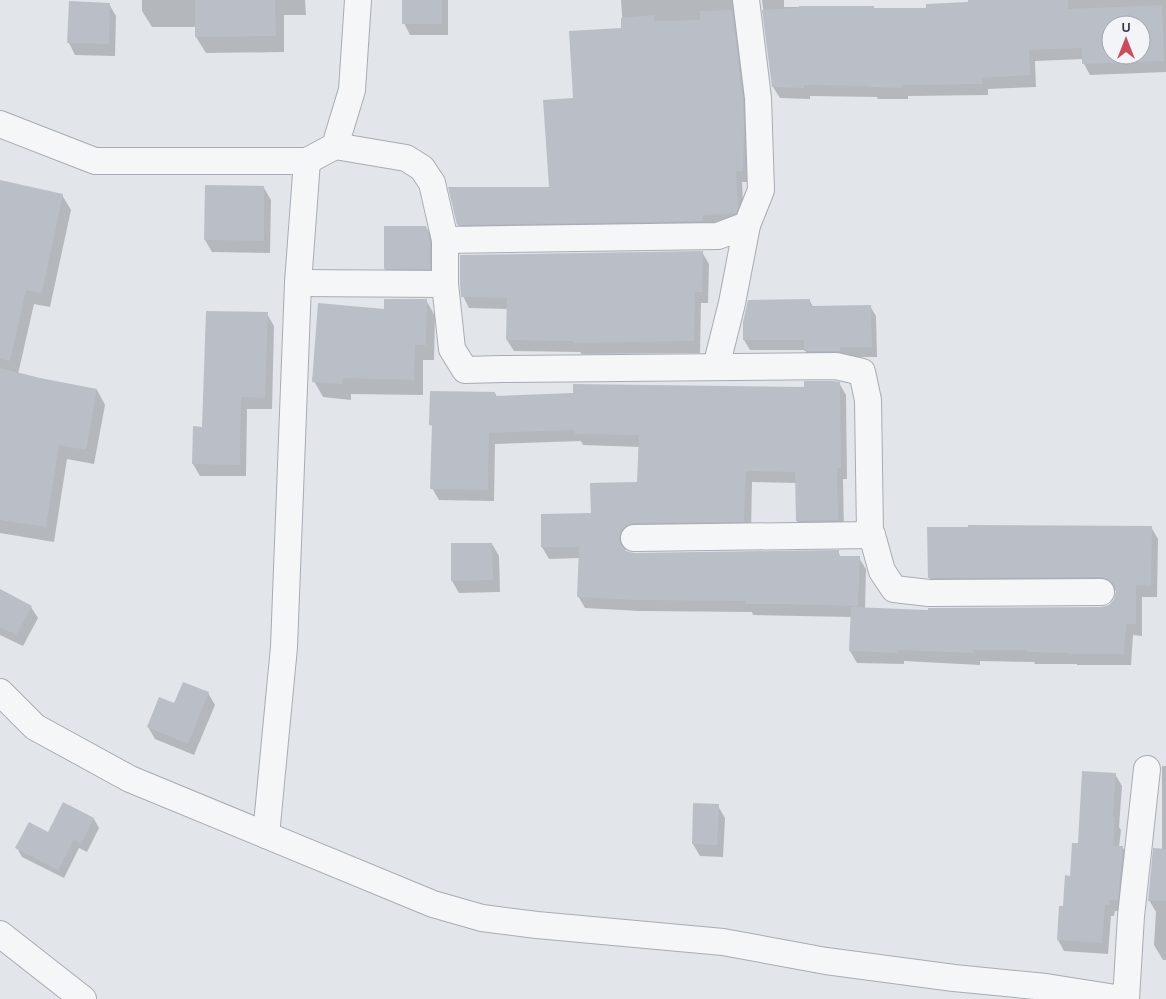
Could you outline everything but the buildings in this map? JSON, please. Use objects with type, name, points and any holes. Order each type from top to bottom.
[{"type":"street","points":[[335,146],[352,90],[358,0]]},
{"type":"street","points":[[716,367],[732,303],[747,224],[760,190],[758,98],[746,0]]},
{"type":"street","points":[[0,124],[96,161],[307,161],[335,146],[406,158],[422,168],[432,183],[445,240],[445,284],[452,348],[465,370],[836,366],[862,372],[868,400],[870,533],[882,572],[894,588],[929,592],[1101,592]]},
{"type":"street","points":[[266,835],[284,647],[298,283],[307,161]]},
{"type":"street","points":[[445,240],[718,236],[747,224]]},
{"type":"street","points":[[298,283],[445,284]]},
{"type":"street","points":[[634,538],[872,535]]},
{"type":"street","points":[[0,692],[35,727],[130,779],[432,904],[482,918],[546,926],[723,942],[826,960],[1045,993],[1122,999]]},
{"type":"street","points":[[1126,999],[1131,916],[1147,769]]},
{"type":"street","points":[[0,934],[83,999]]}]
